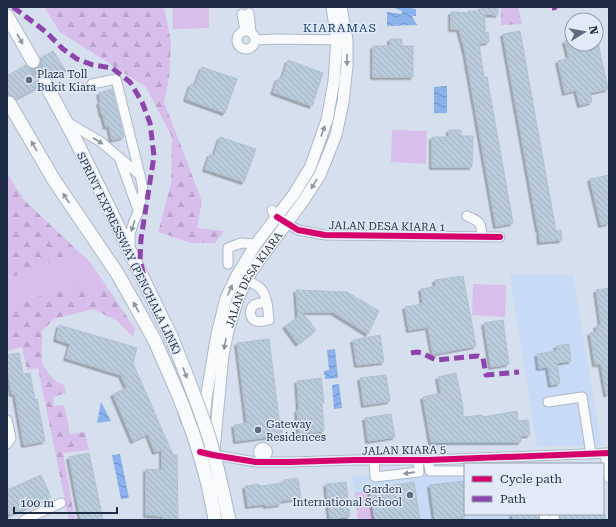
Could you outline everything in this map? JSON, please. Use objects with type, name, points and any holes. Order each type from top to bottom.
[{"type":"highway","points":[[7,16],[33,61]]},
{"type":"highway","name":"SPRINT EXPRESSWAY (PENCHALA LINK)","points":[[45,83],[86,160],[171,336],[209,437],[228,520]]},
{"type":"highway","name":"SPRINT EXPRESSWAY (PENCHALA LINK)","points":[[9,103],[54,180],[117,273],[155,341],[184,409]]},
{"type":"highway","points":[[184,409],[198,460],[210,520]]},
{"type":"highway","points":[[184,409],[204,470],[215,520]]},
{"type":"main road","name":"JALAN DESA KIARA","points":[[215,520],[204,478],[200,452],[206,399],[217,334],[226,298],[241,277],[262,256],[304,200],[320,175],[336,135],[343,102],[347,66],[342,40],[332,7]]},
{"type":"main road","name":"JALAN DESA KIARA","points":[[225,520],[213,455],[223,355],[228,330],[241,277],[256,244],[274,214],[294,194],[310,168],[327,120],[342,40],[341,7]]},
{"type":"street","points":[[246,13],[250,35],[276,39],[342,40]]},
{"type":"street","points":[[92,84],[116,79],[140,175],[143,190],[139,211],[130,234],[130,250]]},
{"type":"street","points":[[65,121],[101,142],[140,175]]},
{"type":"street","points":[[118,156],[139,211]]},
{"type":"street","name":"JALAN DESA KIARA 1","points":[[274,214],[298,230],[324,235],[500,237]]},
{"type":"street","points":[[467,216],[478,221],[481,227],[482,237]]},
{"type":"street","points":[[228,264],[228,248],[241,243],[256,244]]},
{"type":"street","points":[[241,277],[261,289],[266,298],[269,320],[258,322],[255,321],[250,314],[253,306],[266,302]]},
{"type":"street","points":[[548,402],[582,397],[591,454]]},
{"type":"street","points":[[7,420],[11,438],[7,444]]},
{"type":"street","name":"JALAN KIARA 5","points":[[200,452],[256,462],[264,459],[428,460],[607,453]]},
{"type":"street","points":[[607,453],[607,472]]},
{"type":"street","points":[[374,460],[375,477],[419,472],[418,460]]},
{"type":"street","points":[[428,460],[430,472],[464,471]]},
{"type":"street","points":[[376,483],[387,482],[387,476]]},
{"type":"street","points":[[24,520],[61,503]]},
{"type":"shaded area","points":[[510,275],[573,275],[601,445],[537,447]]},
{"type":"shaded area","points":[[517,432],[519,444],[429,446],[428,435]]},
{"type":"shaded area","name":"Garden International School","points":[[464,470],[464,515],[544,515],[545,520],[358,520],[352,476]]},
{"type":"green space","points":[[44,7],[164,7],[171,42],[169,79],[164,102],[202,201],[197,228],[224,231],[215,243],[191,243],[158,232],[171,184],[172,137],[146,87],[60,32]]},
{"type":"green space","points":[[173,7],[209,7],[209,28],[173,29]]},
{"type":"green space","points":[[501,7],[518,7],[522,24],[501,25]]},
{"type":"green space","points":[[392,130],[427,131],[426,164],[391,162]]},
{"type":"green space","points":[[7,173],[24,200],[77,250],[26,273],[7,278]]},
{"type":"green space","points":[[77,250],[90,262],[109,290],[82,285],[59,289],[7,308],[7,278],[26,273]]},
{"type":"green space","points":[[473,284],[506,285],[505,317],[472,315]]},
{"type":"green space","points":[[82,285],[109,290],[135,329],[133,337],[117,321],[93,309],[54,319],[42,331],[42,363],[48,373],[57,382],[64,385],[66,393],[53,397],[54,406],[64,405],[70,434],[85,432],[89,450],[63,453],[75,520],[69,520],[38,368],[27,370],[22,347],[7,351],[7,308],[59,289]]},
{"type":"green space","points":[[369,491],[374,520],[358,520],[355,493]]},
{"type":"water","points":[[392,7],[416,9],[416,16],[412,16],[417,25],[387,26],[387,12],[402,14],[402,11]]},
{"type":"water","points":[[447,86],[447,113],[434,113],[434,87]]},
{"type":"water","points":[[335,349],[338,378],[325,379],[324,371],[329,370],[327,350]]},
{"type":"water","points":[[339,384],[342,408],[334,409],[332,385]]},
{"type":"water","points":[[101,402],[111,421],[97,423]]},
{"type":"water","points":[[120,454],[129,498],[121,499],[112,455]]},
{"type":"building","points":[[481,7],[498,7],[498,15],[485,14],[485,33],[488,32],[489,42],[479,44],[484,77],[487,77],[513,223],[496,226],[465,51],[459,29],[451,29],[451,12],[468,13],[468,11],[481,11]]},
{"type":"building","points":[[520,31],[556,231],[561,230],[562,240],[540,242],[539,229],[503,34]]},
{"type":"building","points":[[390,39],[402,39],[402,46],[413,46],[413,77],[373,77],[373,46],[390,46]]},
{"type":"building","name":"Plaza Toll Bukit Kiara","points":[[53,51],[66,71],[52,79],[50,76],[41,76],[38,78],[38,87],[16,99],[13,96],[7,95],[7,76],[26,65],[29,68],[37,68],[40,65],[40,58]]},
{"type":"building","points":[[568,52],[600,52],[608,89],[590,93],[592,102],[580,105],[576,90],[565,93],[558,61],[569,58]]},
{"type":"building","points":[[288,60],[323,73],[312,106],[273,92],[278,78],[282,79]]},
{"type":"building","points":[[202,67],[237,79],[225,113],[186,99],[191,84],[195,85]]},
{"type":"building","points":[[112,89],[124,137],[112,140],[109,126],[106,127],[102,115],[99,102],[101,102],[99,93]]},
{"type":"building","points":[[449,130],[461,130],[461,136],[473,136],[472,167],[432,167],[432,137],[449,137]]},
{"type":"building","points":[[220,137],[256,149],[244,182],[205,169],[210,154],[214,155]]},
{"type":"building","points":[[609,175],[609,223],[601,225],[590,179]]},
{"type":"building","points":[[463,276],[476,346],[433,354],[428,327],[409,330],[405,307],[423,304],[421,289],[436,286],[435,280]]},
{"type":"building","points":[[609,288],[609,394],[606,394],[601,364],[595,364],[590,333],[597,332],[596,326],[601,325],[596,290]]},
{"type":"building","points":[[296,290],[347,292],[379,311],[368,334],[333,312],[302,312],[316,330],[298,344],[285,326],[298,317]]},
{"type":"building","points":[[503,320],[509,364],[491,367],[484,323]]},
{"type":"building","points":[[59,325],[137,348],[133,363],[173,455],[177,455],[178,520],[163,520],[163,516],[146,515],[146,469],[162,470],[162,450],[155,452],[148,434],[133,441],[113,394],[127,388],[121,375],[66,358],[70,344],[56,339]]},
{"type":"building","points":[[380,335],[384,362],[357,365],[353,340]]},
{"type":"building","points":[[269,339],[279,419],[283,435],[236,441],[234,425],[247,423],[237,343]]},
{"type":"building","points":[[569,344],[571,361],[557,363],[560,383],[551,385],[548,367],[539,368],[537,354],[557,351],[556,346]]},
{"type":"building","points":[[19,353],[23,374],[30,373],[35,400],[37,399],[45,441],[24,445],[15,394],[12,394],[7,373],[7,355]]},
{"type":"building","points":[[456,373],[463,407],[463,417],[482,415],[483,417],[517,411],[518,421],[528,420],[530,435],[520,436],[521,442],[431,442],[423,397],[441,393],[438,377]]},
{"type":"building","points":[[386,375],[390,401],[364,405],[360,378]]},
{"type":"building","points":[[321,378],[324,403],[322,403],[324,431],[299,433],[297,381]]},
{"type":"building","points":[[391,414],[395,437],[368,441],[365,418]]},
{"type":"building","points":[[89,453],[103,520],[81,520],[69,457]]},
{"type":"building","points":[[41,475],[51,497],[10,515],[7,508],[7,490]]},
{"type":"building","points":[[298,478],[301,498],[280,501],[281,504],[248,506],[245,486],[284,483],[284,480]]},
{"type":"building","points":[[464,481],[465,517],[435,520],[430,485]]},
{"type":"building","points":[[346,482],[350,516],[330,519],[326,484]]},
{"type":"building","points":[[414,482],[420,520],[375,520],[370,489]]},
{"type":"building","points":[[605,514],[606,520],[560,520],[560,515]]},
{"type":"building","points":[[512,515],[538,515],[539,520],[513,520]]},
{"type":"tunnel","points":[[33,61],[45,83]]},
{"type":"marked path","points":[[13,7],[46,32],[63,49],[77,59],[93,65],[112,68],[130,82],[142,102],[150,123],[154,156],[141,239],[140,260],[147,288]]},
{"type":"marked path","points":[[411,353],[422,353],[436,360],[478,356],[483,358],[486,375],[519,372]]},
{"type":"cycle path","points":[[277,217],[298,230],[325,235],[500,237]]},
{"type":"cycle path","points":[[200,452],[256,462],[428,460],[609,453]]},
{"type":"place","name":"Plaza Toll Bukit Kiara","points":[[29,80]]},
{"type":"place","name":"Gateway Residences","points":[[258,430]]},
{"type":"place","name":"Garden International School","points":[[410,495]]},
{"type":"district","name":"KIARAMAS","points":[[340,28]]}]
